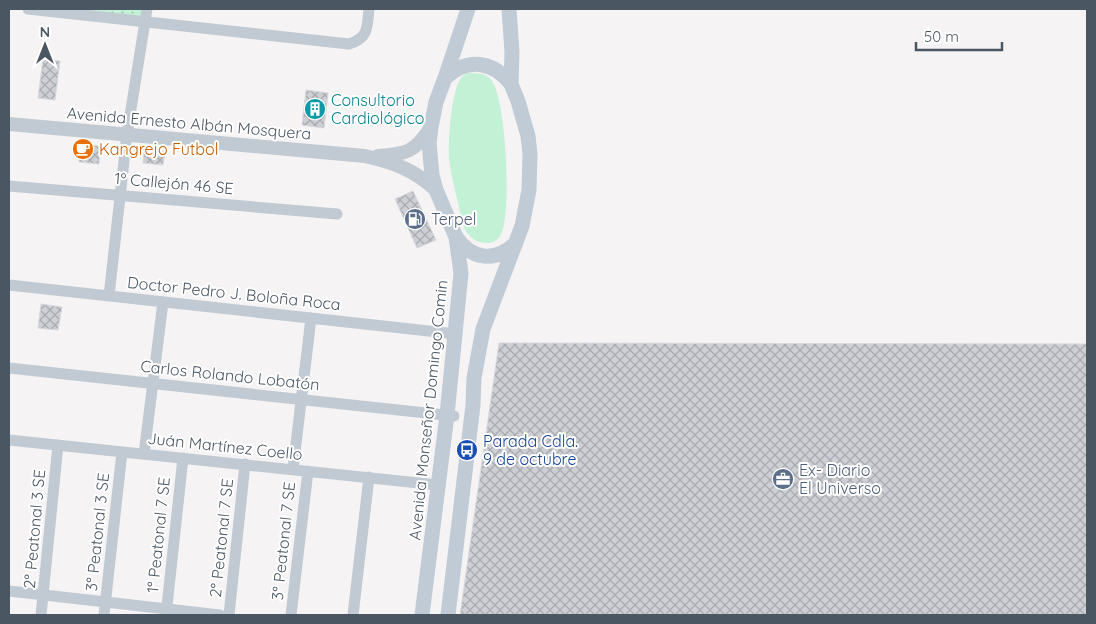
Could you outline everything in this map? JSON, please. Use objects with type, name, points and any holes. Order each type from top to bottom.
[{"type":"main road","name":"Avenida Monseñor Domingo Comin","points":[[422,615],[438,485],[451,415],[461,274],[456,237],[436,190],[430,159],[430,127],[436,102],[446,78],[468,9]]},
{"type":"main road","points":[[448,615],[473,405],[474,378],[486,318],[516,243],[529,190],[528,136],[512,84],[509,9]]},
{"type":"main road","points":[[446,78],[461,67],[480,64],[498,70],[512,84]]},
{"type":"main road","points":[[456,237],[470,251],[479,255],[489,256],[505,252],[516,243]]},
{"type":"street","points":[[28,9],[349,44],[359,41],[366,32],[369,9]]},
{"type":"street","points":[[108,296],[128,134],[148,9]]},
{"type":"street","name":"Avenida Ernesto Albán Mosquera","points":[[9,124],[365,156],[395,155],[406,151],[421,143],[430,127]]},
{"type":"street","name":"Avenida Ernesto Albán Mosquera","points":[[365,156],[409,169],[424,178],[436,190]]},
{"type":"street","name":"1º Callejón 46 SE","points":[[9,186],[337,214]]},
{"type":"street","name":"Doctor Pedro J. Boloña Roca","points":[[9,286],[456,334]]},
{"type":"street","points":[[144,454],[163,302]]},
{"type":"street","points":[[293,469],[311,318]]},
{"type":"street","name":"Carlos Rolando Lobatón","points":[[9,368],[451,415]]},
{"type":"street","name":"Juán Martínez Coello","points":[[9,440],[438,485]]},
{"type":"street","name":"2° Peatonal 3 SE","points":[[41,615],[58,445]]},
{"type":"street","name":"3° Peatonal 3 SE","points":[[104,615],[122,452]]},
{"type":"street","name":"1° Peatonal 7 SE","points":[[166,612],[183,458]]},
{"type":"street","name":"2° Peatonal 7 SE","points":[[229,615],[245,464]]},
{"type":"street","name":"3° Peatonal 7 SE","points":[[291,615],[308,471]]},
{"type":"street","points":[[353,615],[369,477]]},
{"type":"street","points":[[9,591],[106,602],[166,612],[220,615]]},
{"type":"green space","points":[[69,9],[142,9],[140,21]]},
{"type":"green space","points":[[468,73],[485,75],[492,81],[497,92],[504,133],[507,182],[504,222],[500,236],[490,243],[475,240],[465,229],[449,159],[450,129],[455,92],[462,77]]},
{"type":"building","points":[[43,59],[60,61],[55,100],[38,98]]},
{"type":"building","name":"Consultorio Cardiológico","points":[[306,90],[328,93],[324,128],[302,125]]},
{"type":"building","points":[[80,145],[100,146],[99,164],[79,162]]},
{"type":"building","points":[[144,149],[165,152],[163,165],[143,163]]},
{"type":"building","name":"Terpel","points":[[413,191],[436,240],[417,248],[395,199]]},
{"type":"building","points":[[41,304],[62,307],[58,330],[38,328]]},
{"type":"building","name":"Ex- Diario El Universo","points":[[499,343],[1087,344],[1087,615],[460,615]]},
{"type":"place","name":"Consultorio Cardiológico","points":[[315,109]]},
{"type":"place","name":"Kangrejo Futbol","points":[[83,149]]},
{"type":"place","name":"Terpel","points":[[415,219]]},
{"type":"place","name":"Parada Cdla. 9 de octubre","points":[[467,450]]},
{"type":"place","name":"Ex- Diario El Universo","points":[[783,479]]}]
